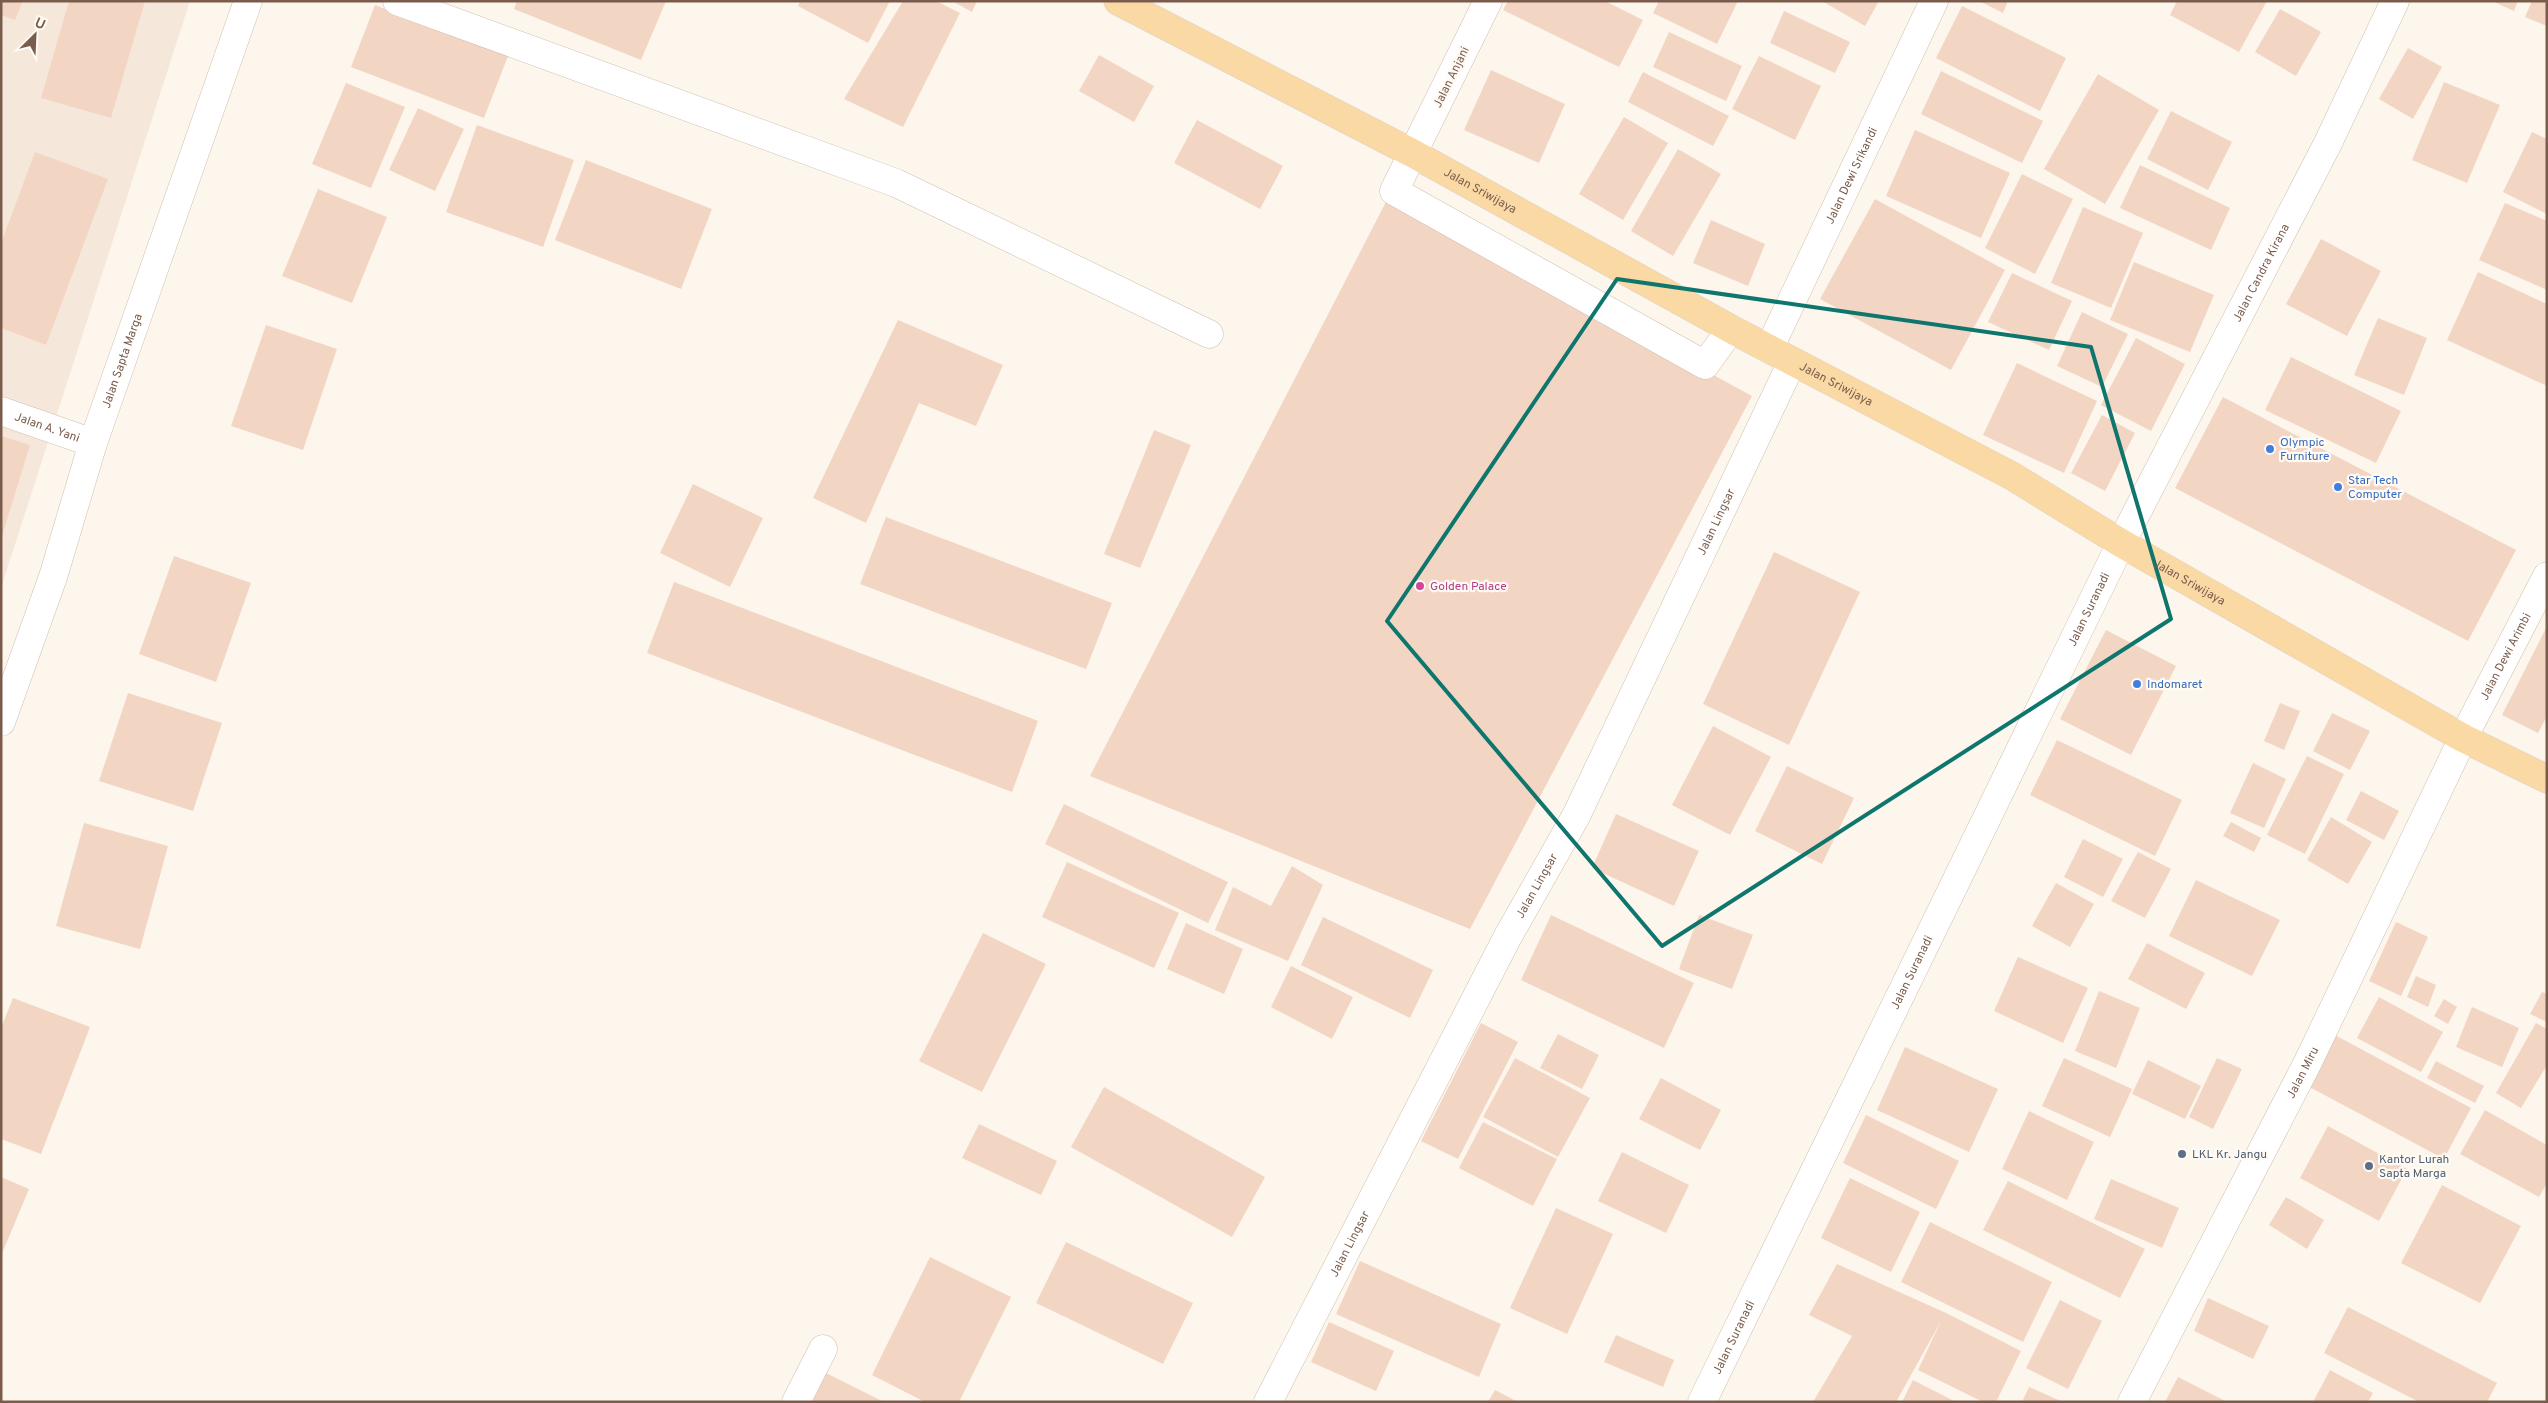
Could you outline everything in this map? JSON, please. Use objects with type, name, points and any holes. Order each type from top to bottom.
[{"type":"main road","name":"Jalan Sriwijaya","points":[[1118,1],[1414,154],[1731,329],[2012,476],[2121,543],[2463,738],[2547,779]]},
{"type":"street","name":"Jalan Sapta Marga","points":[[1,722],[53,576],[93,443],[248,1]]},
{"type":"street","points":[[397,1],[896,183],[1209,334]]},
{"type":"street","name":"Jalan Anjani","points":[[1488,1],[1414,154],[1394,191],[1705,364],[1731,329]]},
{"type":"street","name":"Jalan Dewi Srikandi","points":[[1781,355],[1934,1]]},
{"type":"street","name":"Jalan Candra Kirana","points":[[2121,543],[2328,143],[2395,1]]},
{"type":"street","name":"Jalan Lingsar","points":[[1268,1402],[1502,947],[1576,816],[1781,355]]},
{"type":"street","name":"Jalan A. Yani","points":[[1,411],[93,443]]},
{"type":"street","name":"Jalan Suranadi","points":[[1702,1402],[2121,543]]},
{"type":"street","name":"Jalan Dewi Arimbi","points":[[2463,738],[2547,576]]},
{"type":"street","name":"Jalan Miru","points":[[2132,1402],[2308,1062],[2463,738]]},
{"type":"street","points":[[796,1402],[823,1349]]},
{"type":"highlighted area","points":[[1617,279],[2091,347],[2171,619],[1662,946],[1387,621]]},
{"type":"shaded area","points":[[1,1],[190,1],[1,588]]},
{"type":"building","points":[[1,1],[23,1],[15,20],[1,15]]},
{"type":"building","points":[[69,1],[145,1],[111,118],[41,98]]},
{"type":"building","points":[[517,1],[666,1],[641,60],[514,9]]},
{"type":"building","points":[[800,1],[890,1],[868,43],[798,6]]},
{"type":"building","points":[[903,1],[936,1],[960,13],[903,127],[844,99]]},
{"type":"building","points":[[952,1],[977,1],[972,12]]},
{"type":"building","points":[[1508,1],[1605,1],[1643,20],[1619,67],[1503,10]]},
{"type":"building","points":[[1659,1],[1738,1],[1717,44],[1653,13]]},
{"type":"building","points":[[1822,1],[1879,1],[1865,26]]},
{"type":"building","points":[[1979,1],[2008,1],[2003,13]]},
{"type":"building","points":[[2177,1],[2267,1],[2239,52],[2170,15]]},
{"type":"building","points":[[2492,1],[2518,1],[2514,11]]},
{"type":"building","points":[[2532,1],[2547,1],[2547,26],[2525,17]]},
{"type":"building","points":[[375,5],[508,56],[484,118],[351,67]]},
{"type":"building","points":[[1962,6],[2066,58],[2040,111],[1936,58]]},
{"type":"building","points":[[2280,9],[2321,32],[2296,76],[2255,52]]},
{"type":"building","points":[[1784,11],[1850,42],[1835,73],[1770,43]]},
{"type":"building","points":[[1669,32],[1742,66],[1726,101],[1653,67]]},
{"type":"building","points":[[2408,48],[2442,67],[2413,119],[2379,99]]},
{"type":"building","points":[[1099,55],[1154,86],[1134,122],[1079,91]]},
{"type":"building","points":[[1759,56],[1821,86],[1795,140],[1732,109]]},
{"type":"building","points":[[1491,70],[1565,104],[1539,163],[1464,130]]},
{"type":"building","points":[[1941,71],[2043,121],[2022,163],[1921,114]]},
{"type":"building","points":[[1643,72],[1729,116],[1713,146],[1628,102]]},
{"type":"building","points":[[2098,74],[2159,110],[2105,204],[2044,169]]},
{"type":"building","points":[[2444,82],[2500,105],[2467,183],[2412,160]]},
{"type":"building","points":[[346,83],[405,107],[371,188],[312,164]]},
{"type":"building","points":[[418,108],[464,129],[435,191],[389,170]]},
{"type":"building","points":[[2171,111],[2232,142],[2208,190],[2147,159]]},
{"type":"building","points":[[1624,117],[1668,143],[1623,220],[1579,194]]},
{"type":"building","points":[[1197,120],[1283,166],[1260,209],[1174,163]]},
{"type":"building","points":[[477,125],[574,160],[543,247],[446,212]]},
{"type":"building","points":[[1915,130],[2010,173],[1981,238],[1886,196]]},
{"type":"building","points":[[2532,132],[2547,139],[2547,214],[2503,192]]},
{"type":"building","points":[[1678,149],[1721,174],[1673,256],[1631,231]]},
{"type":"building","points":[[35,152],[108,179],[46,345],[1,328],[1,243]]},
{"type":"building","points":[[586,160],[712,209],[681,289],[555,240]]},
{"type":"building","points":[[2140,165],[2230,208],[2211,250],[2120,208]]},
{"type":"building","points":[[2022,174],[2073,199],[2035,274],[1985,248]]},
{"type":"building","points":[[318,189],[387,217],[352,303],[282,276]]},
{"type":"building","name":"Golden Palace","points":[[1388,198],[1752,396],[1470,929],[1090,776]]},
{"type":"building","points":[[1875,199],[2005,270],[1951,370],[1820,299]]},
{"type":"building","points":[[2505,203],[2547,221],[2547,290],[2479,260]]},
{"type":"building","points":[[2083,207],[2143,233],[2111,308],[2051,283]]},
{"type":"building","points":[[1711,220],[1765,244],[1748,286],[1693,263]]},
{"type":"building","points":[[2321,239],[2381,271],[2347,336],[2286,304]]},
{"type":"building","points":[[2134,262],[2214,295],[2190,352],[2110,320]]},
{"type":"building","points":[[2478,272],[2547,304],[2547,386],[2447,340]]},
{"type":"building","points":[[2012,273],[2072,301],[2049,350],[1988,322]]},
{"type":"building","points":[[2082,312],[2128,334],[2102,387],[2057,366]]},
{"type":"building","points":[[2378,318],[2427,338],[2404,395],[2354,375]]},
{"type":"building","points":[[898,320],[1003,365],[976,426],[919,403],[866,523],[813,498]]},
{"type":"building","points":[[266,325],[337,349],[303,450],[231,426]]},
{"type":"building","points":[[2136,338],[2185,364],[2151,431],[2101,405]]},
{"type":"building","points":[[2291,357],[2401,411],[2376,463],[2265,410]]},
{"type":"building","points":[[2017,363],[2097,401],[2064,473],[1983,435]]},
{"type":"building","points":[[2223,397],[2516,550],[2468,641],[2175,488]]},
{"type":"building","points":[[2102,415],[2135,433],[2105,491],[2071,473]]},
{"type":"building","points":[[1154,430],[1191,445],[1140,568],[1104,554]]},
{"type":"building","points":[[1,436],[30,445],[2,536],[1,536]]},
{"type":"building","points":[[693,484],[763,518],[730,587],[660,553]]},
{"type":"building","points":[[886,517],[1112,603],[1086,669],[860,584]]},
{"type":"building","points":[[1774,552],[1860,592],[1789,745],[1703,704]]},
{"type":"building","points":[[174,556],[251,583],[216,682],[139,654]]},
{"type":"building","points":[[674,582],[1038,721],[1012,792],[647,653]]},
{"type":"building","points":[[2547,626],[2547,716],[2538,733],[2502,715]]},
{"type":"building","points":[[2106,630],[2176,666],[2131,755],[2060,719]]},
{"type":"building","points":[[128,693],[222,723],[193,811],[99,781]]},
{"type":"building","points":[[2280,703],[2300,711],[2284,750],[2264,741]]},
{"type":"building","points":[[2332,713],[2370,731],[2350,770],[2313,751]]},
{"type":"building","points":[[1713,726],[1771,757],[1730,835],[1672,805]]},
{"type":"building","points":[[2057,740],[2182,800],[2155,856],[2030,795]]},
{"type":"building","points":[[2307,756],[2344,774],[2305,854],[2267,835]]},
{"type":"building","points":[[2253,763],[2286,779],[2264,828],[2230,813]]},
{"type":"building","points":[[1787,766],[1854,798],[1822,864],[1755,831]]},
{"type":"building","points":[[2361,791],[2399,811],[2384,840],[2346,820]]},
{"type":"building","points":[[1064,804],[1228,882],[1208,923],[1045,844]]},
{"type":"building","points":[[1616,814],[1699,851],[1674,906],[1592,868]]},
{"type":"building","points":[[2331,817],[2372,842],[2348,884],[2307,860]]},
{"type":"building","points":[[2231,822],[2261,838],[2254,852],[2223,836]]},
{"type":"building","points":[[84,823],[168,846],[140,949],[56,926]]},
{"type":"building","points":[[2083,839],[2123,859],[2103,897],[2064,877]]},
{"type":"building","points":[[2138,852],[2171,869],[2145,918],[2111,901]]},
{"type":"building","points":[[1067,862],[1179,913],[1154,968],[1042,917]]},
{"type":"building","points":[[1292,866],[1323,885],[1288,961],[1215,930],[1233,887],[1271,906]]},
{"type":"building","points":[[2196,880],[2280,920],[2252,976],[2169,936]]},
{"type":"building","points":[[2056,883],[2094,904],[2070,947],[2032,926]]},
{"type":"building","points":[[1551,915],[1694,983],[1664,1048],[1521,980]]},
{"type":"building","points":[[1699,915],[1753,935],[1732,989],[1679,969]]},
{"type":"building","points":[[1323,917],[1433,970],[1410,1018],[1301,965]]},
{"type":"building","points":[[2396,922],[2428,937],[2401,996],[2369,981]]},
{"type":"building","points":[[1186,923],[1243,949],[1224,994],[1167,969]]},
{"type":"building","points":[[983,933],[1046,964],[982,1092],[919,1061]]},
{"type":"building","points":[[2147,943],[2205,973],[2186,1009],[2128,979]]},
{"type":"building","points":[[2018,957],[2088,988],[2063,1043],[1994,1011]]},
{"type":"building","points":[[1291,966],[1353,997],[1332,1039],[1271,1007]]},
{"type":"building","points":[[2416,976],[2436,985],[2428,1007],[2407,997]]},
{"type":"building","points":[[2099,991],[2140,1008],[2116,1068],[2075,1051]]},
{"type":"building","points":[[2542,992],[2547,994],[2547,1022],[2530,1014]]},
{"type":"building","points":[[2379,997],[2443,1032],[2421,1072],[2357,1038]]},
{"type":"building","points":[[13,998],[90,1027],[41,1154],[1,1139],[1,1028]]},
{"type":"building","points":[[2444,999],[2457,1007],[2448,1024],[2434,1016]]},
{"type":"building","points":[[2472,1007],[2519,1028],[2502,1067],[2456,1047]]},
{"type":"building","points":[[1481,1023],[1518,1042],[1458,1159],[1421,1141]]},
{"type":"building","points":[[2536,1023],[2547,1029],[2547,1065],[2521,1108],[2496,1093]]},
{"type":"building","points":[[2331,1033],[2471,1108],[2444,1159],[2304,1084]]},
{"type":"building","points":[[1558,1034],[1599,1055],[1582,1089],[1540,1068]]},
{"type":"building","points":[[1905,1047],[1998,1089],[1969,1152],[1877,1110]]},
{"type":"building","points":[[1515,1058],[1590,1098],[1558,1157],[1483,1117]]},
{"type":"building","points":[[2064,1058],[2132,1089],[2110,1137],[2042,1106]]},
{"type":"building","points":[[2217,1058],[2242,1069],[2213,1129],[2189,1117]]},
{"type":"building","points":[[2148,1060],[2201,1086],[2185,1119],[2132,1094]]},
{"type":"building","points":[[2436,1061],[2484,1086],[2475,1103],[2427,1078]]},
{"type":"building","points":[[1661,1078],[1721,1110],[1700,1150],[1639,1119]]},
{"type":"building","points":[[1104,1087],[1265,1177],[1232,1237],[1071,1147]]},
{"type":"building","points":[[2485,1110],[2547,1145],[2547,1183],[2539,1197],[2460,1154]]},
{"type":"building","points":[[2029,1111],[2094,1142],[2067,1200],[2002,1169]]},
{"type":"building","points":[[1866,1115],[1959,1161],[1936,1209],[1843,1163]]},
{"type":"building","points":[[1483,1122],[1557,1159],[1533,1206],[1459,1168]]},
{"type":"building","points":[[979,1124],[1057,1161],[1041,1195],[962,1158]]},
{"type":"building","points":[[2328,1126],[2407,1169],[2379,1221],[2300,1178]]},
{"type":"building","points":[[1622,1152],[1689,1185],[1666,1233],[1598,1201]]},
{"type":"building","points":[[1,1177],[29,1189],[1,1256]]},
{"type":"building","points":[[1850,1178],[1920,1212],[1891,1272],[1821,1238]]},
{"type":"building","points":[[2111,1179],[2179,1208],[2162,1248],[2094,1219]]},
{"type":"building","points":[[2008,1181],[2145,1249],[2120,1298],[1983,1230]]},
{"type":"building","points":[[2442,1185],[2521,1226],[2480,1303],[2401,1263]]},
{"type":"building","points":[[2286,1197],[2324,1220],[2307,1249],[2269,1225]]},
{"type":"building","points":[[1556,1208],[1613,1234],[1567,1334],[1510,1308]]},
{"type":"building","points":[[1930,1222],[2052,1282],[2023,1342],[1901,1282]]},
{"type":"building","points":[[1066,1242],[1193,1303],[1163,1364],[1036,1303]]},
{"type":"building","points":[[930,1257],[1011,1297],[959,1402],[925,1402],[872,1375]]},
{"type":"building","points":[[1360,1261],[1501,1324],[1479,1377],[1336,1314]]},
{"type":"building","points":[[1837,1264],[1946,1313],[2021,1351],[1996,1402],[1983,1402],[1918,1370],[1941,1321],[1896,1402],[1813,1402],[1852,1336],[1809,1315]]},
{"type":"building","points":[[2208,1298],[2269,1326],[2253,1359],[2194,1331]]},
{"type":"building","points":[[2060,1300],[2102,1321],[2068,1389],[2026,1368]]},
{"type":"building","points":[[2348,1307],[2497,1383],[2487,1402],[2419,1402],[2324,1353]]},
{"type":"building","points":[[1329,1322],[1394,1351],[1376,1391],[1311,1362]]},
{"type":"building","points":[[1616,1335],[1674,1360],[1663,1387],[1604,1362]]},
{"type":"building","points":[[818,1369],[884,1402],[802,1402]]},
{"type":"building","points":[[2330,1370],[2373,1393],[2368,1402],[2313,1402]]},
{"type":"building","points":[[2178,1377],[2227,1402],[2165,1402]]},
{"type":"building","points":[[1913,1380],[1956,1402],[1902,1402]]},
{"type":"building","points":[[2029,1387],[2063,1402],[2022,1402]]},
{"type":"building","points":[[1495,1390],[1518,1402],[1488,1402]]},
{"type":"place","name":"Olympic Furniture","points":[[2270,449]]},
{"type":"place","name":"Star Tech Computer","points":[[2338,487]]},
{"type":"place","name":"Golden Palace","points":[[1420,586]]},
{"type":"place","name":"Indomaret","points":[[2137,684]]},
{"type":"place","name":"LKL Kr. Jangu","points":[[2182,1154]]},
{"type":"place","name":"Kantor Lurah Sapta Marga","points":[[2369,1166]]}]
